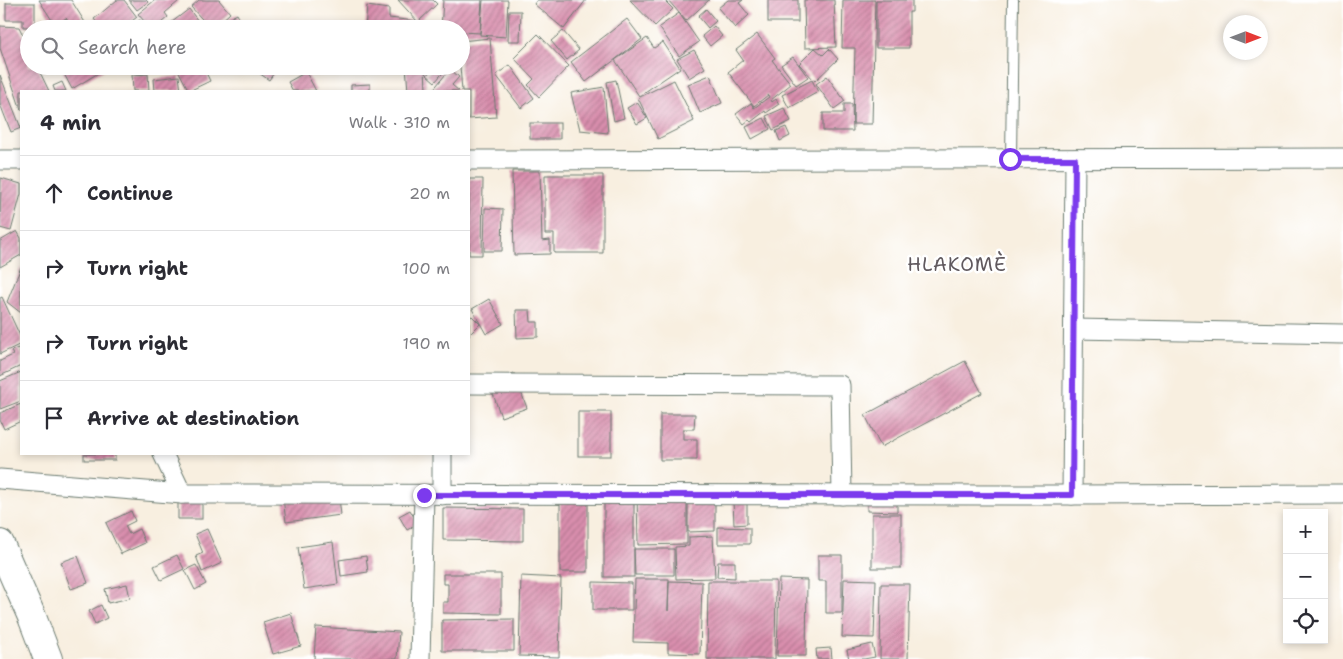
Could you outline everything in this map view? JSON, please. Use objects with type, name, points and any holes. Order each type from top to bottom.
[{"type":"main road","points":[[0,544],[32,616],[48,659]]},
{"type":"street","points":[[470,160],[1343,158]]},
{"type":"street","points":[[1072,495],[1075,159]]},
{"type":"street","points":[[0,160],[20,160]]},
{"type":"street","points":[[1074,329],[1343,334]]},
{"type":"street","points":[[470,384],[840,385],[842,495]]},
{"type":"street","points":[[163,455],[182,494]]},
{"type":"street","points":[[420,659],[433,495],[442,455]]},
{"type":"street","points":[[0,479],[182,494],[1343,494]]},
{"type":"lane","points":[[1010,159],[1013,0]]},
{"type":"building","points":[[39,0],[71,0],[84,20],[67,20],[66,18],[63,20],[52,20]]},
{"type":"building","points":[[117,0],[124,0],[137,17],[133,20],[94,19]]},
{"type":"building","points":[[129,0],[146,0],[148,2],[137,10]]},
{"type":"building","points":[[155,0],[179,1],[165,13],[168,17],[164,20],[143,20],[138,14]]},
{"type":"building","points":[[199,0],[219,0],[230,13],[222,20],[203,20],[191,7]]},
{"type":"building","points":[[398,0],[433,0],[437,4],[420,20],[416,20]]},
{"type":"building","points":[[443,0],[482,0],[480,33],[470,32],[470,20],[442,20]]},
{"type":"building","points":[[483,0],[508,0],[506,37],[480,35]]},
{"type":"building","points":[[537,0],[586,0],[564,29],[534,4]]},
{"type":"building","points":[[630,0],[664,0],[673,9],[655,26]]},
{"type":"building","points":[[668,0],[709,0],[686,21]]},
{"type":"building","points":[[728,0],[743,0],[739,3],[749,15],[735,28],[718,8]]},
{"type":"building","points":[[768,0],[798,0],[798,22],[768,22]]},
{"type":"building","points":[[804,0],[834,0],[836,47],[805,48]]},
{"type":"building","points":[[843,0],[875,0],[872,124],[853,124],[855,48],[842,48]]},
{"type":"building","points":[[876,0],[912,0],[912,12],[909,12],[909,48],[876,48]]},
{"type":"building","points":[[6,3],[35,3],[35,20],[6,20]]},
{"type":"building","points":[[367,6],[389,9],[389,18],[407,20],[366,20]]},
{"type":"building","points":[[189,9],[197,20],[175,20]]},
{"type":"building","points":[[706,9],[716,21],[708,28],[698,16]]},
{"type":"building","points":[[509,11],[521,11],[520,41],[508,41]]},
{"type":"building","points":[[679,13],[699,42],[679,56],[659,27]]},
{"type":"building","points":[[237,14],[240,20],[226,20]]},
{"type":"building","points":[[627,19],[642,39],[586,82],[571,62]]},
{"type":"building","points":[[0,26],[19,27],[20,75],[41,75],[49,90],[20,90],[20,107],[0,48]]},
{"type":"building","points":[[714,26],[722,36],[710,46],[702,36]]},
{"type":"building","points":[[563,31],[579,50],[567,60],[551,41]]},
{"type":"building","points":[[538,34],[569,66],[539,97],[528,85],[534,79],[514,58]]},
{"type":"building","points":[[757,34],[775,58],[772,60],[791,84],[771,100],[772,102],[776,99],[779,104],[766,113],[765,111],[751,122],[749,120],[744,124],[736,114],[751,103],[754,108],[769,97],[768,95],[754,106],[728,72],[743,60],[736,50]]},
{"type":"building","points":[[490,38],[496,117],[470,119],[470,90],[462,90],[461,75],[470,75],[470,40]]},
{"type":"building","points":[[647,38],[654,48],[663,42],[680,68],[639,96],[615,60]]},
{"type":"building","points":[[815,48],[823,55],[829,49],[838,59],[815,81],[799,64]]},
{"type":"building","points":[[694,50],[705,68],[689,78],[677,59]]},
{"type":"building","points":[[793,57],[808,77],[796,85],[781,65]]},
{"type":"building","points":[[510,65],[534,98],[521,108],[496,75]]},
{"type":"building","points":[[0,75],[20,128],[11,132],[0,104]]},
{"type":"building","points":[[65,75],[95,75],[72,89]]},
{"type":"building","points":[[132,75],[148,75],[149,90],[133,90]]},
{"type":"building","points":[[181,75],[207,75],[210,81],[188,90]]},
{"type":"building","points":[[262,75],[272,75],[269,80]]},
{"type":"building","points":[[301,75],[308,75],[315,90],[292,90],[288,82]]},
{"type":"building","points":[[407,75],[425,75],[426,90],[408,90]]},
{"type":"building","points":[[427,75],[441,75],[435,82]]},
{"type":"building","points":[[445,75],[457,75],[459,77],[452,85],[458,90],[433,90]]},
{"type":"building","points":[[710,75],[722,103],[700,113],[688,84]]},
{"type":"building","points":[[179,76],[181,90],[155,90],[154,79]]},
{"type":"building","points":[[827,76],[845,101],[834,109],[816,84]]},
{"type":"building","points":[[616,80],[624,118],[614,121],[607,82]]},
{"type":"building","points":[[674,80],[694,121],[658,139],[638,98]]},
{"type":"building","points":[[812,80],[818,92],[789,108],[782,95]]},
{"type":"building","points":[[62,82],[66,90],[55,90],[53,86]]},
{"type":"building","points":[[370,84],[370,90],[351,90],[351,85]]},
{"type":"building","points":[[604,87],[608,133],[580,130],[571,93]]},
{"type":"building","points":[[637,102],[647,118],[637,124],[627,108]]},
{"type":"building","points":[[844,104],[852,104],[853,131],[823,131],[823,113],[844,113]]},
{"type":"building","points":[[784,108],[791,121],[773,130],[766,116]]},
{"type":"building","points":[[764,118],[770,129],[752,139],[746,127]]},
{"type":"building","points":[[530,123],[560,123],[560,139],[530,139]]},
{"type":"building","points":[[786,127],[790,136],[780,141],[776,131]]},
{"type":"building","points":[[512,171],[540,171],[542,241],[550,240],[550,254],[514,255]]},
{"type":"building","points":[[545,175],[603,175],[603,253],[554,253],[554,234],[545,234]]},
{"type":"building","points":[[1,178],[20,184],[20,198],[11,231],[0,228]]},
{"type":"building","points":[[470,179],[483,179],[482,255],[470,255]]},
{"type":"building","points":[[485,208],[503,209],[502,251],[484,251]]},
{"type":"building","points":[[17,231],[20,236],[20,256],[0,267],[0,241]]},
{"type":"building","points":[[20,270],[20,312],[7,302]]},
{"type":"building","points":[[2,297],[20,336],[20,344],[0,354],[0,298]]},
{"type":"building","points":[[489,299],[503,324],[486,334],[472,309]]},
{"type":"building","points":[[516,310],[530,310],[531,322],[538,322],[538,337],[517,338]]},
{"type":"building","points":[[472,316],[480,324],[470,334],[470,317]]},
{"type":"building","points":[[18,348],[20,366],[0,376],[0,361],[13,355],[11,351]]},
{"type":"building","points":[[965,361],[982,393],[881,447],[865,415]]},
{"type":"building","points":[[20,372],[20,401],[0,409],[0,381]]},
{"type":"building","points":[[514,373],[527,408],[501,417],[489,382]]},
{"type":"building","points":[[20,404],[20,421],[4,429],[0,420],[0,413]]},
{"type":"building","points":[[578,412],[611,412],[611,456],[578,456]]},
{"type":"building","points":[[660,414],[695,414],[694,429],[683,429],[683,439],[697,439],[697,460],[660,460]]},
{"type":"building","points":[[84,455],[115,455],[115,460],[84,460]]},
{"type":"building","points":[[338,490],[341,515],[286,522],[283,498]]},
{"type":"building","points":[[560,491],[588,491],[588,572],[560,572]]},
{"type":"building","points":[[604,492],[634,492],[634,577],[604,577]]},
{"type":"building","points":[[178,494],[202,494],[202,519],[178,519]]},
{"type":"building","points":[[637,494],[687,494],[687,544],[638,545]]},
{"type":"building","points":[[715,496],[715,531],[688,532],[688,497]]},
{"type":"building","points":[[867,497],[897,497],[897,512],[867,511]]},
{"type":"building","points":[[747,499],[747,524],[734,525],[733,500]]},
{"type":"building","points":[[443,508],[523,509],[523,541],[443,540]]},
{"type":"building","points":[[410,510],[418,524],[407,530],[399,516]]},
{"type":"building","points":[[131,511],[135,521],[125,526],[129,534],[139,529],[145,543],[121,554],[106,523]]},
{"type":"building","points":[[872,514],[901,514],[901,568],[872,568]]},
{"type":"building","points":[[718,527],[750,528],[750,544],[718,544]]},
{"type":"building","points":[[207,529],[222,563],[202,572],[196,556],[203,553],[195,534]]},
{"type":"building","points":[[713,536],[715,578],[676,579],[675,547],[689,546],[689,537]]},
{"type":"building","points":[[333,542],[338,584],[304,589],[298,547]]},
{"type":"building","points":[[634,549],[674,549],[674,575],[635,575]]},
{"type":"building","points":[[177,555],[184,569],[161,580],[154,566]]},
{"type":"building","points":[[818,555],[842,555],[842,613],[826,613],[826,581],[818,581]]},
{"type":"building","points":[[78,556],[88,583],[71,589],[61,562]]},
{"type":"building","points":[[366,556],[368,572],[341,576],[339,560]]},
{"type":"building","points":[[718,562],[735,562],[735,578],[717,577]]},
{"type":"building","points":[[196,565],[206,584],[195,590],[185,570]]},
{"type":"building","points":[[443,574],[501,574],[501,614],[443,613],[443,602],[448,602],[448,584],[443,584]]},
{"type":"building","points":[[521,576],[561,578],[559,657],[519,656]]},
{"type":"building","points":[[635,579],[669,579],[668,611],[669,581],[702,582],[700,654],[668,653],[668,643],[633,642]]},
{"type":"building","points":[[779,579],[807,580],[806,656],[777,656]]},
{"type":"building","points":[[844,579],[876,580],[874,638],[842,637]]},
{"type":"building","points":[[708,581],[776,581],[775,659],[707,659]]},
{"type":"building","points":[[593,582],[632,583],[632,610],[593,610]]},
{"type":"building","points":[[127,584],[130,598],[108,603],[105,589]]},
{"type":"building","points":[[881,584],[910,584],[908,659],[880,659]]},
{"type":"building","points":[[101,605],[107,618],[95,624],[89,611]]},
{"type":"building","points":[[291,613],[301,646],[273,654],[263,622]]},
{"type":"building","points":[[514,619],[514,651],[442,651],[442,620]]},
{"type":"building","points":[[316,627],[399,632],[397,659],[314,659]]},
{"type":"building","points":[[872,644],[875,657],[849,659],[847,650]]},
{"type":"building","points":[[831,648],[832,659],[817,659],[816,649]]},
{"type":"district","name":"HLAKOMÈ","points":[[957,264]]},
{"type":"route","points":[[424,495],[1072,495],[1075,159],[1010,159]]}]
